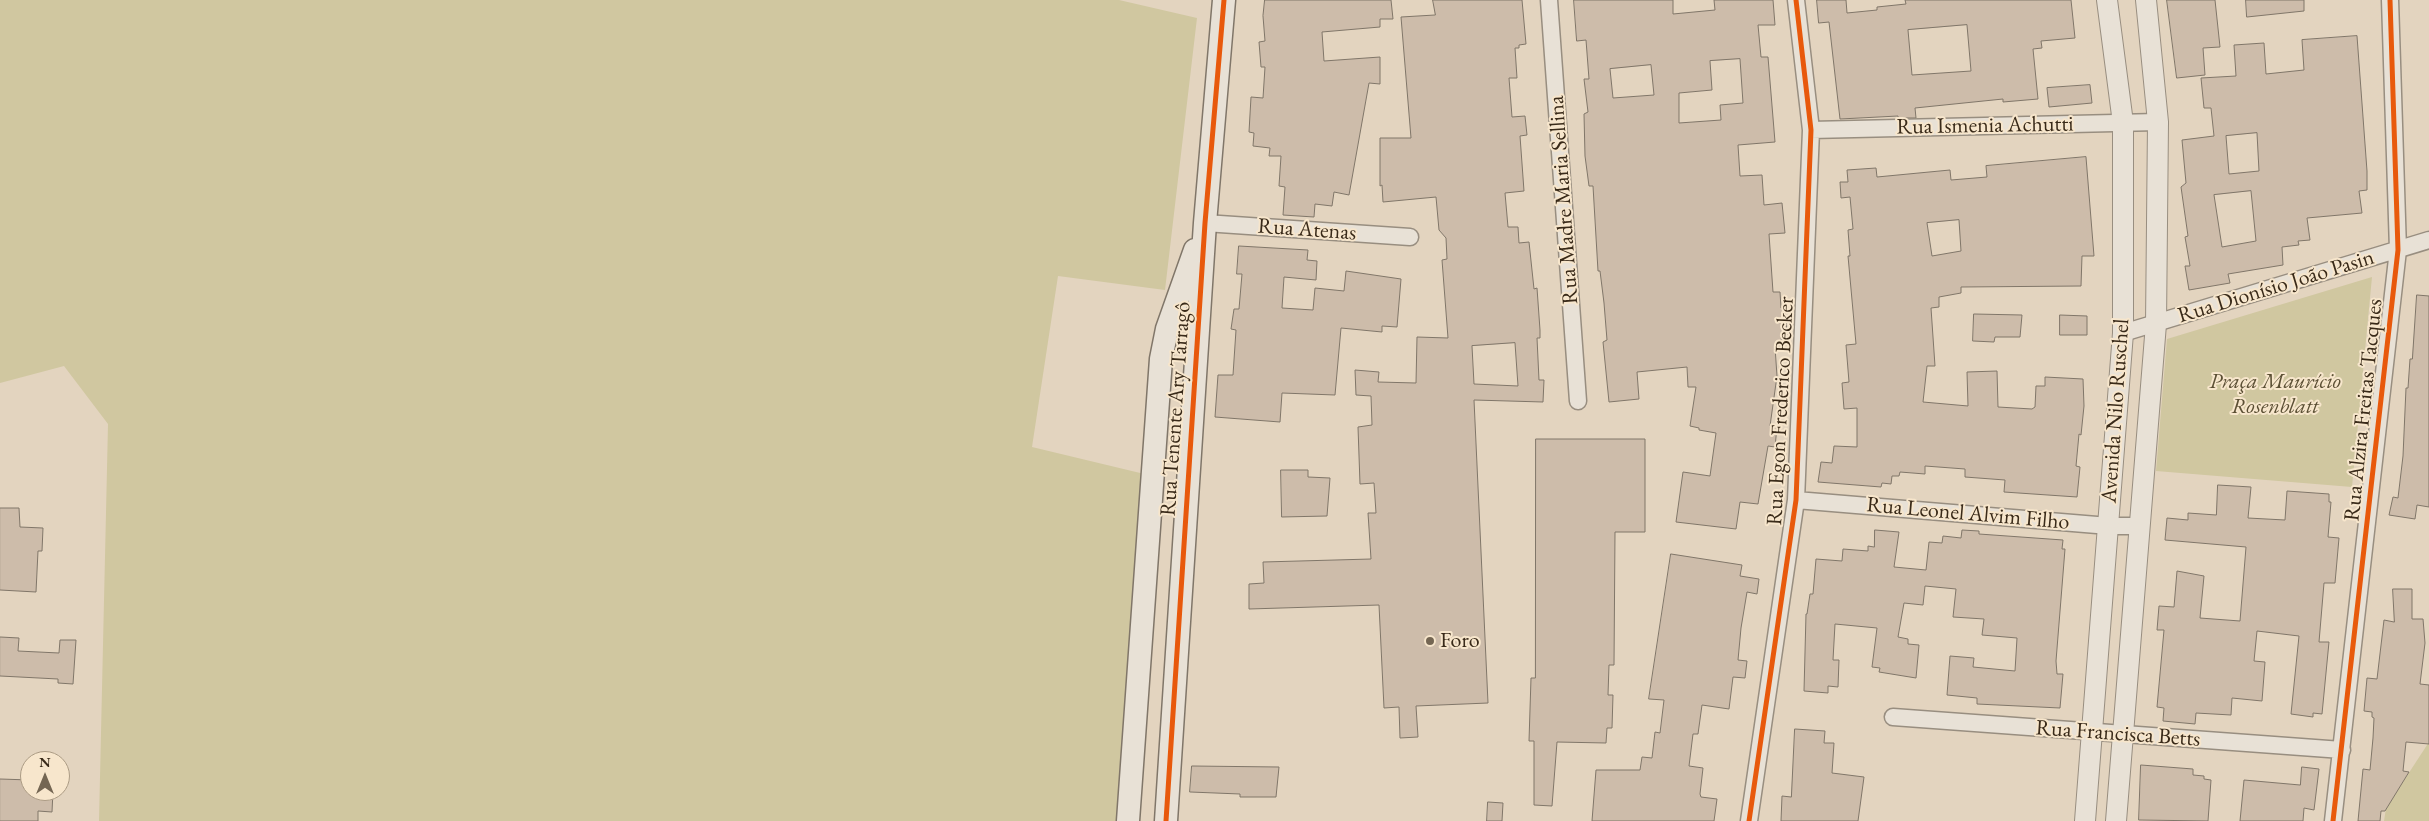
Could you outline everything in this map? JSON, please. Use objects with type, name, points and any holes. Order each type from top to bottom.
[{"type":"main road","name":"Rua Tenente Ary Tarragô","points":[[1166,821],[1205,223],[1224,0]]},
{"type":"main road","name":"Rua Tenente Ary Tarragô","points":[[1128,821],[1162,353],[1167,328],[1205,223]]},
{"type":"main road","points":[[1162,353],[1176,344],[1185,344],[1192,348],[1196,356]]},
{"type":"street","name":"Rua Madre Maria Sellina","points":[[1549,0],[1578,401]]},
{"type":"street","name":"Rua Egon Frederico Becker","points":[[1749,821],[1796,500],[1811,130],[1796,0]]},
{"type":"street","name":"Avenida Nilo Ruschel","points":[[2085,821],[2123,333],[2123,123],[2107,0]]},
{"type":"street","name":"Avenida Nilo Ruschel","points":[[2116,821],[2156,324],[2158,122],[2146,0]]},
{"type":"street","name":"Rua Alzira Freitas Tacques","points":[[2332,821],[2342,750],[2398,250],[2390,0]]},
{"type":"street","name":"Rua Ismenia Achutti","points":[[1811,130],[2158,122]]},
{"type":"street","name":"Rua Atenas","points":[[1205,223],[1410,237]]},
{"type":"street","name":"Rua Dionísio João Pasin","points":[[2123,333],[2429,240]]},
{"type":"street","name":"Rua Leonel Alvim Filho","points":[[1796,500],[2109,526],[2140,526]]},
{"type":"street","name":"Rua Francisca Betts","points":[[1893,717],[2342,750]]},
{"type":"green space","points":[[0,0],[1119,0],[1197,18],[1165,290],[1058,276],[1032,447],[1161,478],[1135,821],[99,821],[108,424],[64,366],[0,383]]},
{"type":"green space","name":"Praça Maurício Rosenblatt","points":[[2372,277],[2352,487],[2156,471],[2167,339]]},
{"type":"green space","points":[[2429,742],[2429,821],[2384,821],[2386,808]]},
{"type":"building","points":[[1265,0],[1391,0],[1393,19],[1380,19],[1380,27],[1322,32],[1324,61],[1380,57],[1380,84],[1369,83],[1349,195],[1334,192],[1332,206],[1315,204],[1314,217],[1283,215],[1285,187],[1279,186],[1281,156],[1269,156],[1270,148],[1253,146],[1254,133],[1249,132],[1251,97],[1263,98],[1265,67],[1261,67],[1259,42],[1265,41],[1263,16]]},
{"type":"building","points":[[1433,0],[1522,0],[1526,44],[1515,48],[1517,78],[1509,78],[1512,117],[1525,116],[1527,135],[1520,136],[1524,191],[1505,193],[1508,227],[1518,227],[1519,243],[1529,242],[1534,289],[1537,288],[1540,330],[1540,338],[1537,338],[1539,380],[1544,380],[1543,402],[1474,400],[1488,703],[1416,706],[1418,737],[1400,738],[1399,707],[1384,708],[1379,605],[1249,609],[1249,584],[1264,583],[1263,562],[1371,559],[1368,513],[1376,513],[1374,483],[1360,484],[1358,427],[1372,425],[1371,396],[1356,395],[1355,370],[1379,372],[1378,382],[1416,383],[1417,337],[1448,338],[1442,260],[1447,259],[1446,238],[1439,230],[1436,197],[1383,202],[1382,185],[1380,186],[1380,138],[1411,138],[1401,17],[1435,15]],"holes":[[[1515,343],[1518,386],[1474,384],[1472,346]]]},
{"type":"building","points":[[1574,0],[1673,0],[1673,14],[1715,10],[1714,0],[1773,0],[1775,25],[1758,25],[1761,57],[1768,57],[1775,142],[1738,145],[1740,176],[1762,175],[1764,205],[1782,203],[1785,233],[1769,234],[1773,292],[1780,292],[1781,308],[1785,307],[1787,335],[1781,336],[1782,347],[1775,347],[1777,376],[1770,426],[1777,427],[1775,447],[1768,446],[1758,504],[1740,502],[1736,529],[1676,522],[1683,472],[1710,476],[1716,433],[1699,430],[1699,428],[1690,426],[1696,387],[1688,387],[1687,367],[1637,372],[1639,399],[1609,402],[1603,342],[1607,340],[1600,271],[1598,271],[1593,186],[1589,186],[1585,156],[1584,114],[1588,112],[1584,79],[1589,79],[1586,40],[1577,41]],"holes":[[[1740,59],[1743,103],[1720,105],[1721,120],[1679,123],[1679,93],[1712,90],[1710,61]],[[1651,65],[1654,95],[1613,98],[1610,69]]]},
{"type":"building","points":[[1817,0],[1846,0],[1847,13],[1877,10],[1877,7],[1906,4],[1905,0],[2071,0],[2075,38],[2041,41],[2042,48],[2033,49],[2038,99],[2003,102],[2003,99],[1915,108],[1916,118],[1898,118],[1898,116],[1840,119],[1829,22],[1819,23]],"holes":[[[1967,25],[1971,71],[1912,75],[1908,30]]]},
{"type":"building","points":[[2167,0],[2215,0],[2220,47],[2203,48],[2205,75],[2177,78]]},
{"type":"building","points":[[2246,0],[2304,0],[2304,11],[2247,17]]},
{"type":"building","points":[[2357,36],[2367,171],[2367,190],[2359,191],[2362,213],[2307,218],[2310,240],[2298,241],[2299,245],[2282,247],[2283,265],[2228,274],[2230,283],[2189,290],[2185,266],[2190,266],[2185,237],[2188,236],[2181,187],[2186,183],[2182,140],[2214,136],[2211,108],[2204,108],[2201,78],[2236,76],[2234,45],[2264,43],[2266,74],[2304,70],[2302,40]],"holes":[[[2257,133],[2259,171],[2229,174],[2226,136]],[[2251,191],[2256,241],[2222,247],[2214,195]]]},
{"type":"building","points":[[2090,85],[2092,103],[2049,107],[2047,88]]},
{"type":"building","points":[[2086,157],[2094,256],[2082,256],[2081,286],[1961,287],[1961,293],[1939,297],[1939,307],[1931,308],[1935,366],[1927,366],[1923,402],[1968,406],[1967,372],[1997,371],[1998,407],[2032,409],[2035,407],[2036,386],[2045,386],[2045,377],[2083,379],[2084,406],[2076,466],[2080,467],[2077,497],[2004,492],[2005,480],[1965,477],[1965,469],[1925,466],[1925,474],[1900,472],[1899,476],[1892,476],[1891,484],[1882,483],[1881,487],[1818,482],[1821,462],[1832,463],[1834,446],[1857,447],[1857,408],[1844,409],[1842,383],[1849,382],[1846,345],[1856,344],[1848,256],[1850,256],[1848,230],[1853,229],[1850,197],[1841,198],[1840,182],[1848,182],[1847,170],[1876,168],[1877,177],[1950,170],[1951,180],[1987,177],[1986,166]],"holes":[[[1959,220],[1961,251],[1932,256],[1927,223]]]},
{"type":"building","points":[[1239,246],[1308,250],[1307,260],[1317,261],[1316,280],[1284,277],[1282,308],[1313,310],[1315,288],[1344,291],[1346,271],[1401,279],[1397,327],[1382,326],[1382,332],[1341,328],[1335,395],[1282,393],[1280,422],[1215,417],[1218,375],[1233,375],[1236,330],[1231,329],[1234,309],[1239,309],[1242,274],[1237,274]]},
{"type":"building","points":[[2417,295],[2429,296],[2429,507],[2417,505],[2415,519],[2389,515],[2393,497],[2398,498],[2403,456],[2406,388],[2408,388],[2410,359],[2412,359]]},
{"type":"building","points":[[1974,314],[2022,315],[2020,337],[1995,337],[1994,342],[1973,341]]},
{"type":"building","points":[[2060,315],[2087,316],[2087,335],[2060,335]]},
{"type":"building","points":[[1536,439],[1645,439],[1645,532],[1615,532],[1614,665],[1609,665],[1608,695],[1613,695],[1612,728],[1607,728],[1606,743],[1557,742],[1552,806],[1534,805],[1534,741],[1529,741],[1531,678],[1535,678]]},
{"type":"building","points":[[1281,470],[1308,470],[1308,477],[1330,478],[1327,516],[1282,517]]},
{"type":"building","points":[[2218,485],[2251,487],[2248,518],[2285,520],[2287,491],[2329,494],[2329,502],[2331,502],[2328,537],[2339,538],[2335,583],[2324,583],[2319,642],[2329,642],[2322,714],[2313,713],[2313,717],[2291,714],[2299,636],[2257,631],[2254,661],[2265,662],[2262,701],[2232,698],[2231,715],[2196,713],[2195,724],[2163,721],[2164,708],[2157,707],[2164,630],[2157,630],[2159,606],[2174,607],[2177,571],[2204,576],[2200,618],[2240,621],[2246,547],[2165,540],[2167,518],[2188,520],[2188,513],[2216,515]]},
{"type":"building","points":[[0,508],[19,508],[20,527],[43,528],[42,551],[38,551],[36,592],[0,590]]},
{"type":"building","points":[[1875,530],[1899,532],[1894,567],[1926,570],[1929,542],[1942,543],[1943,536],[1961,538],[1962,530],[1979,531],[1979,534],[2063,540],[2062,549],[2065,549],[2056,661],[2057,674],[2063,674],[2060,708],[1977,704],[1977,698],[1947,695],[1950,656],[1974,658],[1973,667],[2015,671],[2017,638],[1982,635],[1984,619],[1953,617],[1956,589],[1925,586],[1923,605],[1904,603],[1898,637],[1908,639],[1908,644],[1919,645],[1916,678],[1879,672],[1880,668],[1872,667],[1877,628],[1835,624],[1833,660],[1839,660],[1838,687],[1828,686],[1828,693],[1804,691],[1806,614],[1810,594],[1813,594],[1816,559],[1842,561],[1843,549],[1868,551],[1868,546],[1874,547]]},
{"type":"building","points":[[1671,554],[1742,565],[1740,576],[1759,579],[1757,594],[1747,592],[1741,628],[1738,660],[1747,661],[1745,678],[1733,677],[1729,709],[1702,705],[1698,734],[1693,734],[1689,766],[1703,768],[1700,794],[1701,797],[1717,799],[1714,821],[1592,821],[1596,770],[1640,770],[1642,757],[1652,758],[1655,732],[1660,733],[1664,700],[1649,699]]},
{"type":"building","points":[[2393,589],[2412,589],[2412,619],[2423,619],[2425,643],[2420,684],[2429,685],[2429,744],[2406,742],[2403,771],[2409,772],[2385,811],[2381,811],[2380,821],[2358,821],[2363,769],[2370,770],[2373,738],[2374,718],[2372,717],[2372,712],[2364,711],[2367,678],[2377,679],[2384,620],[2394,622]]},
{"type":"building","points":[[0,637],[19,638],[18,651],[59,653],[60,640],[76,640],[73,684],[58,683],[58,679],[0,676]]},
{"type":"building","points":[[1795,729],[1825,731],[1824,743],[1834,743],[1832,773],[1864,777],[1858,821],[1781,821],[1782,796],[1791,797]]},
{"type":"building","points":[[2141,765],[2193,769],[2193,775],[2204,776],[2204,779],[2211,780],[2208,821],[2139,820]]},
{"type":"building","points":[[1192,766],[1279,767],[1276,797],[1240,797],[1240,794],[1190,792]]},
{"type":"building","points":[[2302,767],[2319,769],[2314,810],[2304,808],[2303,821],[2240,821],[2244,780],[2300,785]]},
{"type":"building","points":[[0,779],[20,780],[20,801],[53,801],[52,812],[38,811],[38,821],[0,821]]},
{"type":"building","points":[[1488,802],[1503,803],[1502,821],[1487,821]]},
{"type":"cycle path","points":[[1166,821],[1205,223],[1224,0]]},
{"type":"cycle path","points":[[1749,821],[1796,500],[1811,130],[1796,0]]},
{"type":"cycle path","points":[[2333,821],[2398,250],[2390,0]]},
{"type":"place","name":"Foro","points":[[1430,641]]}]
